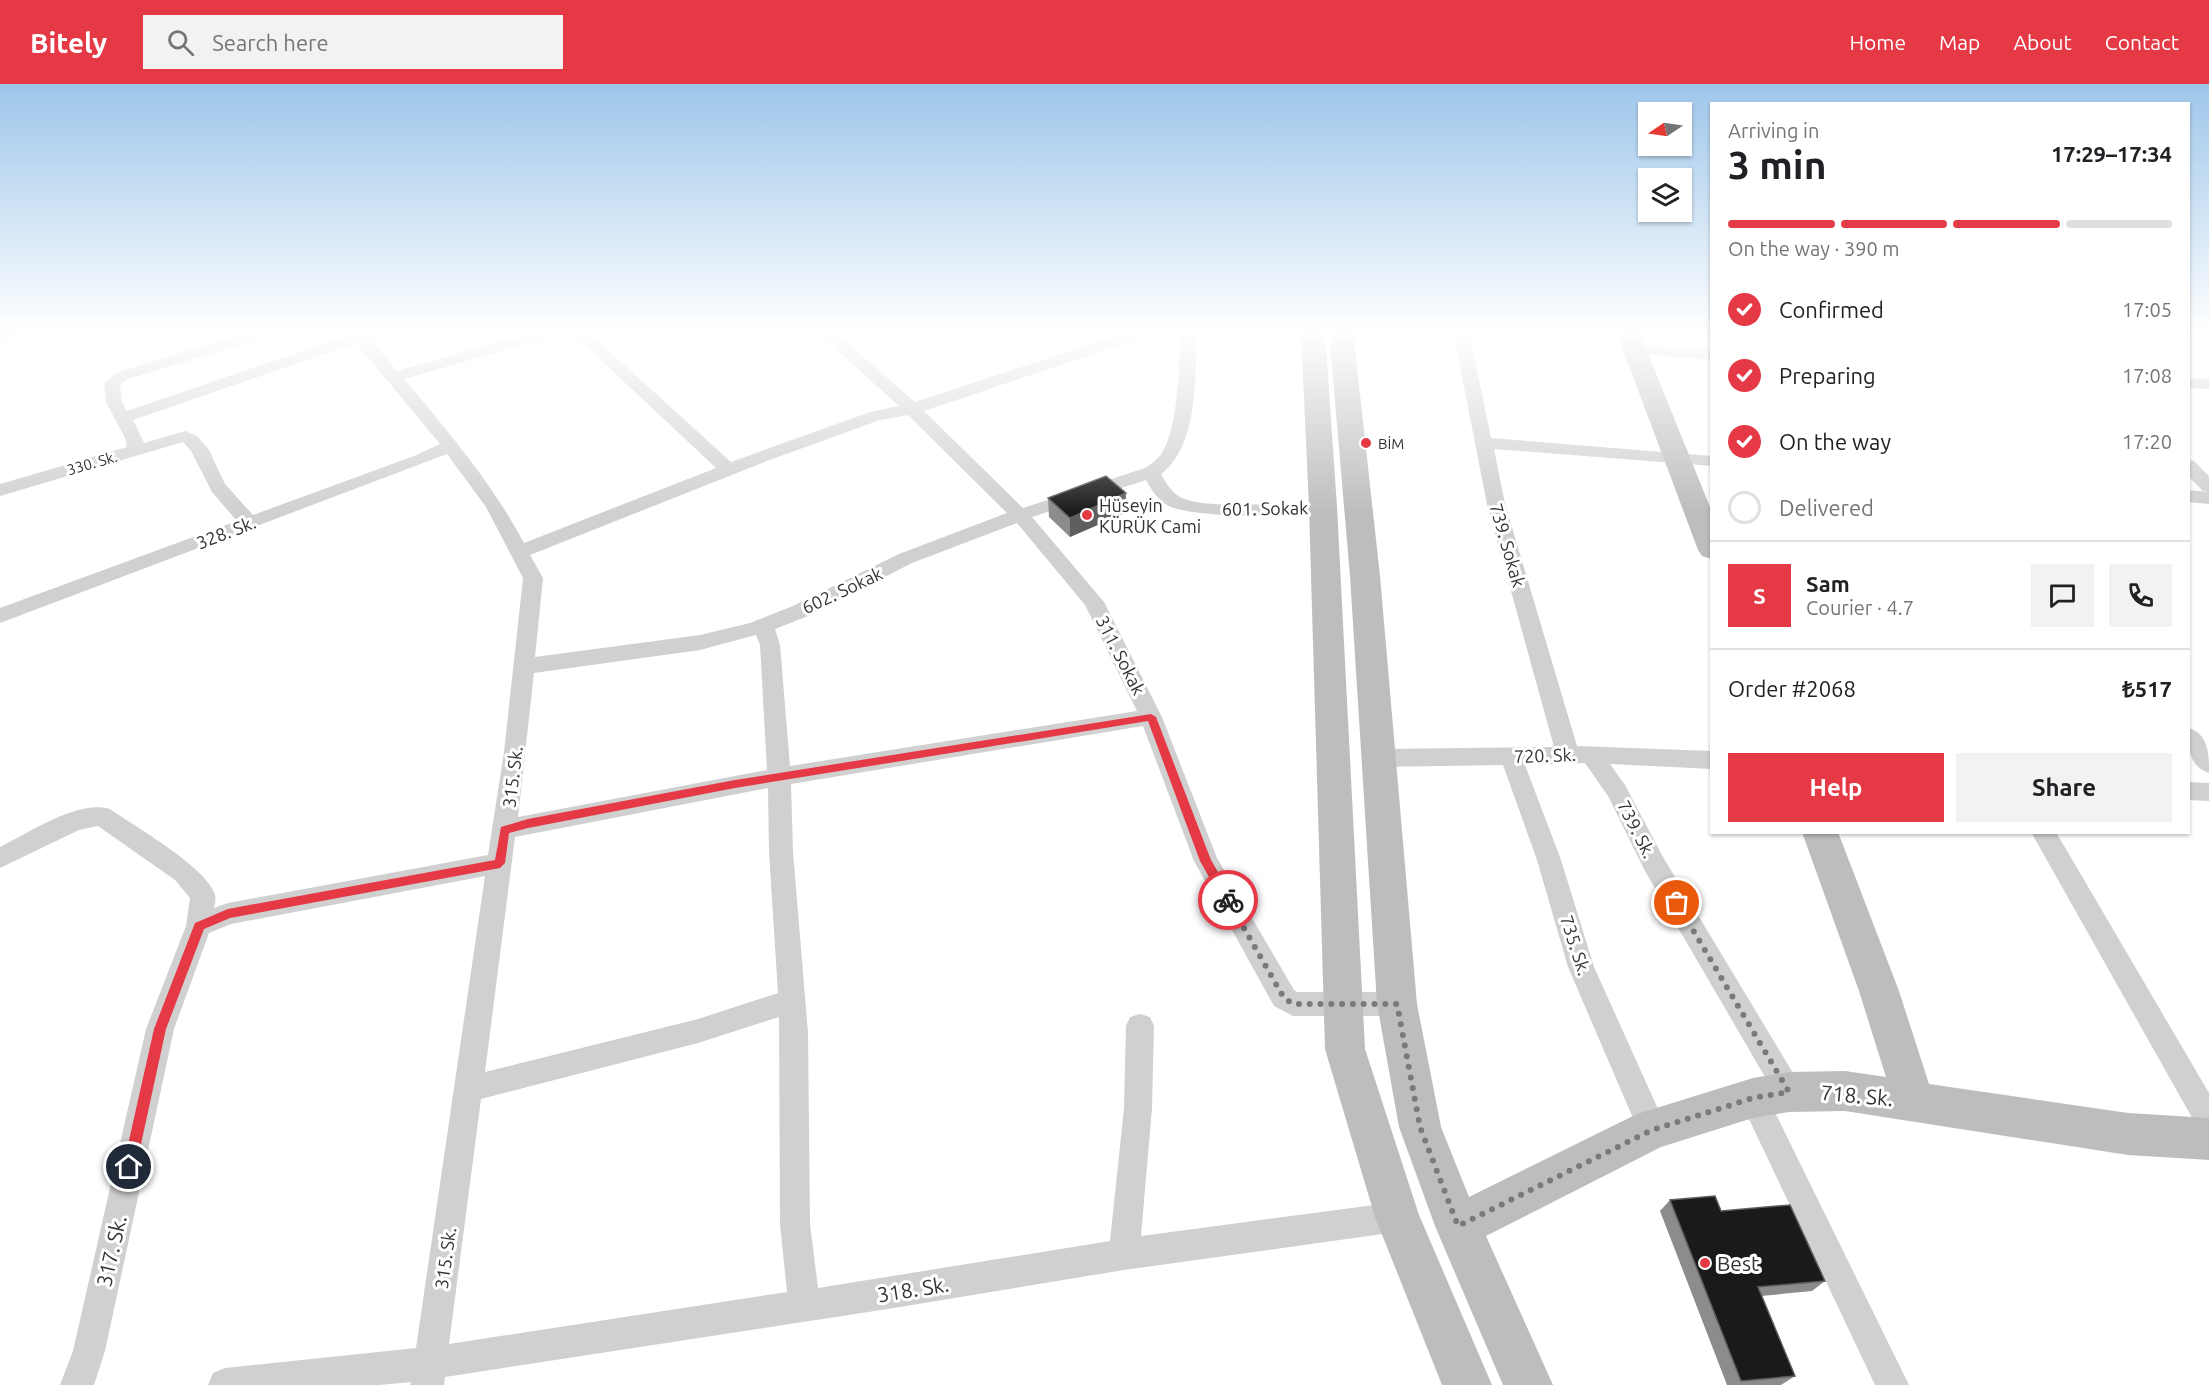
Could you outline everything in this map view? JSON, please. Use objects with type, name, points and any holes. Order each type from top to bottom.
[{"type":"main road","points":[[1316,392],[1346,1049],[1397,1217],[1467,1385]]},
{"type":"main road","points":[[1347,392],[1365,576],[1397,1004],[1420,1127],[1458,1226],[1528,1385]]},
{"type":"main road","points":[[1650,392],[1679,458],[1710,544]]},
{"type":"main road","points":[[1821,834],[1879,991],[1914,1101]]},
{"type":"main road","name":"718. Sk.","points":[[1458,1226],[1652,1130],[1771,1095],[1845,1090],[2128,1134],[2209,1139]]},
{"type":"street","points":[[113,392],[114,402],[134,438],[136,450]]},
{"type":"street","points":[[123,418],[196,392]]},
{"type":"street","name":"315. Sk.","points":[[405,392],[495,506],[533,578],[500,863],[428,1374]]},
{"type":"street","points":[[644,392],[728,470]]},
{"type":"street","name":"311. Sokak","points":[[892,392],[1021,516],[1094,602],[1151,717],[1206,861],[1284,998],[1293,1004],[1344,1002],[1397,1004]]},
{"type":"street","points":[[519,552],[728,470],[876,416],[912,409],[964,392]]},
{"type":"street","points":[[1151,472],[1165,463],[1173,449],[1183,392]]},
{"type":"street","name":"739. Sokak","points":[[1474,392],[1496,504],[1580,754]]},
{"type":"street","name":"330. Sk.","points":[[0,490],[185,436],[196,441],[216,484],[250,523]]},
{"type":"street","points":[[1484,442],[1710,461]]},
{"type":"street","name":"328. Sk.","points":[[0,616],[420,460],[450,446]]},
{"type":"street","points":[[2190,467],[2209,487]]},
{"type":"street","name":"601. Sokak","points":[[1151,472],[1156,484],[1175,502],[1212,509],[1323,507]]},
{"type":"street","name":"602. Sokak","points":[[524,667],[687,646],[763,626],[820,602],[926,550],[1151,472]]},
{"type":"street","points":[[2190,496],[2209,498]]},
{"type":"street","points":[[763,626],[770,645],[779,777],[781,852],[794,1033],[795,1224],[804,1306]]},
{"type":"street","points":[[504,830],[779,777],[1151,717]]},
{"type":"street","points":[[2190,739],[2209,764]]},
{"type":"street","name":"720. Sk.","points":[[1379,758],[1580,754],[1710,760]]},
{"type":"street","name":"739. Sk.","points":[[1580,754],[1617,791],[1771,1095],[1892,1385]]},
{"type":"street","name":"735. Sk.","points":[[1511,756],[1549,860],[1581,967],[1652,1130]]},
{"type":"street","points":[[2190,790],[2209,792]]},
{"type":"street","name":"317. Sk.","points":[[0,858],[74,821],[102,816],[184,873],[203,896],[199,926],[160,1029],[88,1351],[77,1385]]},
{"type":"street","points":[[2044,834],[2209,1120]]},
{"type":"street","points":[[199,926],[228,914],[500,863]]},
{"type":"street","points":[[469,1089],[698,1031],[792,1001]]},
{"type":"street","points":[[1124,1254],[1138,1108],[1140,1026]]},
{"type":"street","name":"318. Sk.","points":[[225,1385],[428,1374],[804,1306],[1124,1254],[1397,1217]]},
{"type":"building","points":[[1106,476],[1126,493],[1070,518],[1048,498]]},
{"type":"building","points":[[1715,1196],[1721,1211],[1790,1205],[1825,1281],[1758,1287],[1795,1376],[1741,1381],[1670,1200]]},
{"type":"way so far","points":[[1228,900],[1284,998],[1293,1004],[1344,1002],[1397,1004],[1420,1127],[1458,1226],[1652,1130],[1753,1098],[1789,1092],[1677,903]]},
{"type":"place","name":"BİM","points":[[1366,443]]},
{"type":"place","name":"Hüseyin KÜRÜK Cami","points":[[1087,515]]},
{"type":"place","name":"Best","points":[[1705,1263]]},
{"type":"route","points":[[129,1167],[160,1029],[199,926],[228,914],[500,863],[504,830],[528,824],[735,784],[1151,717],[1206,861],[1228,900]]}]
